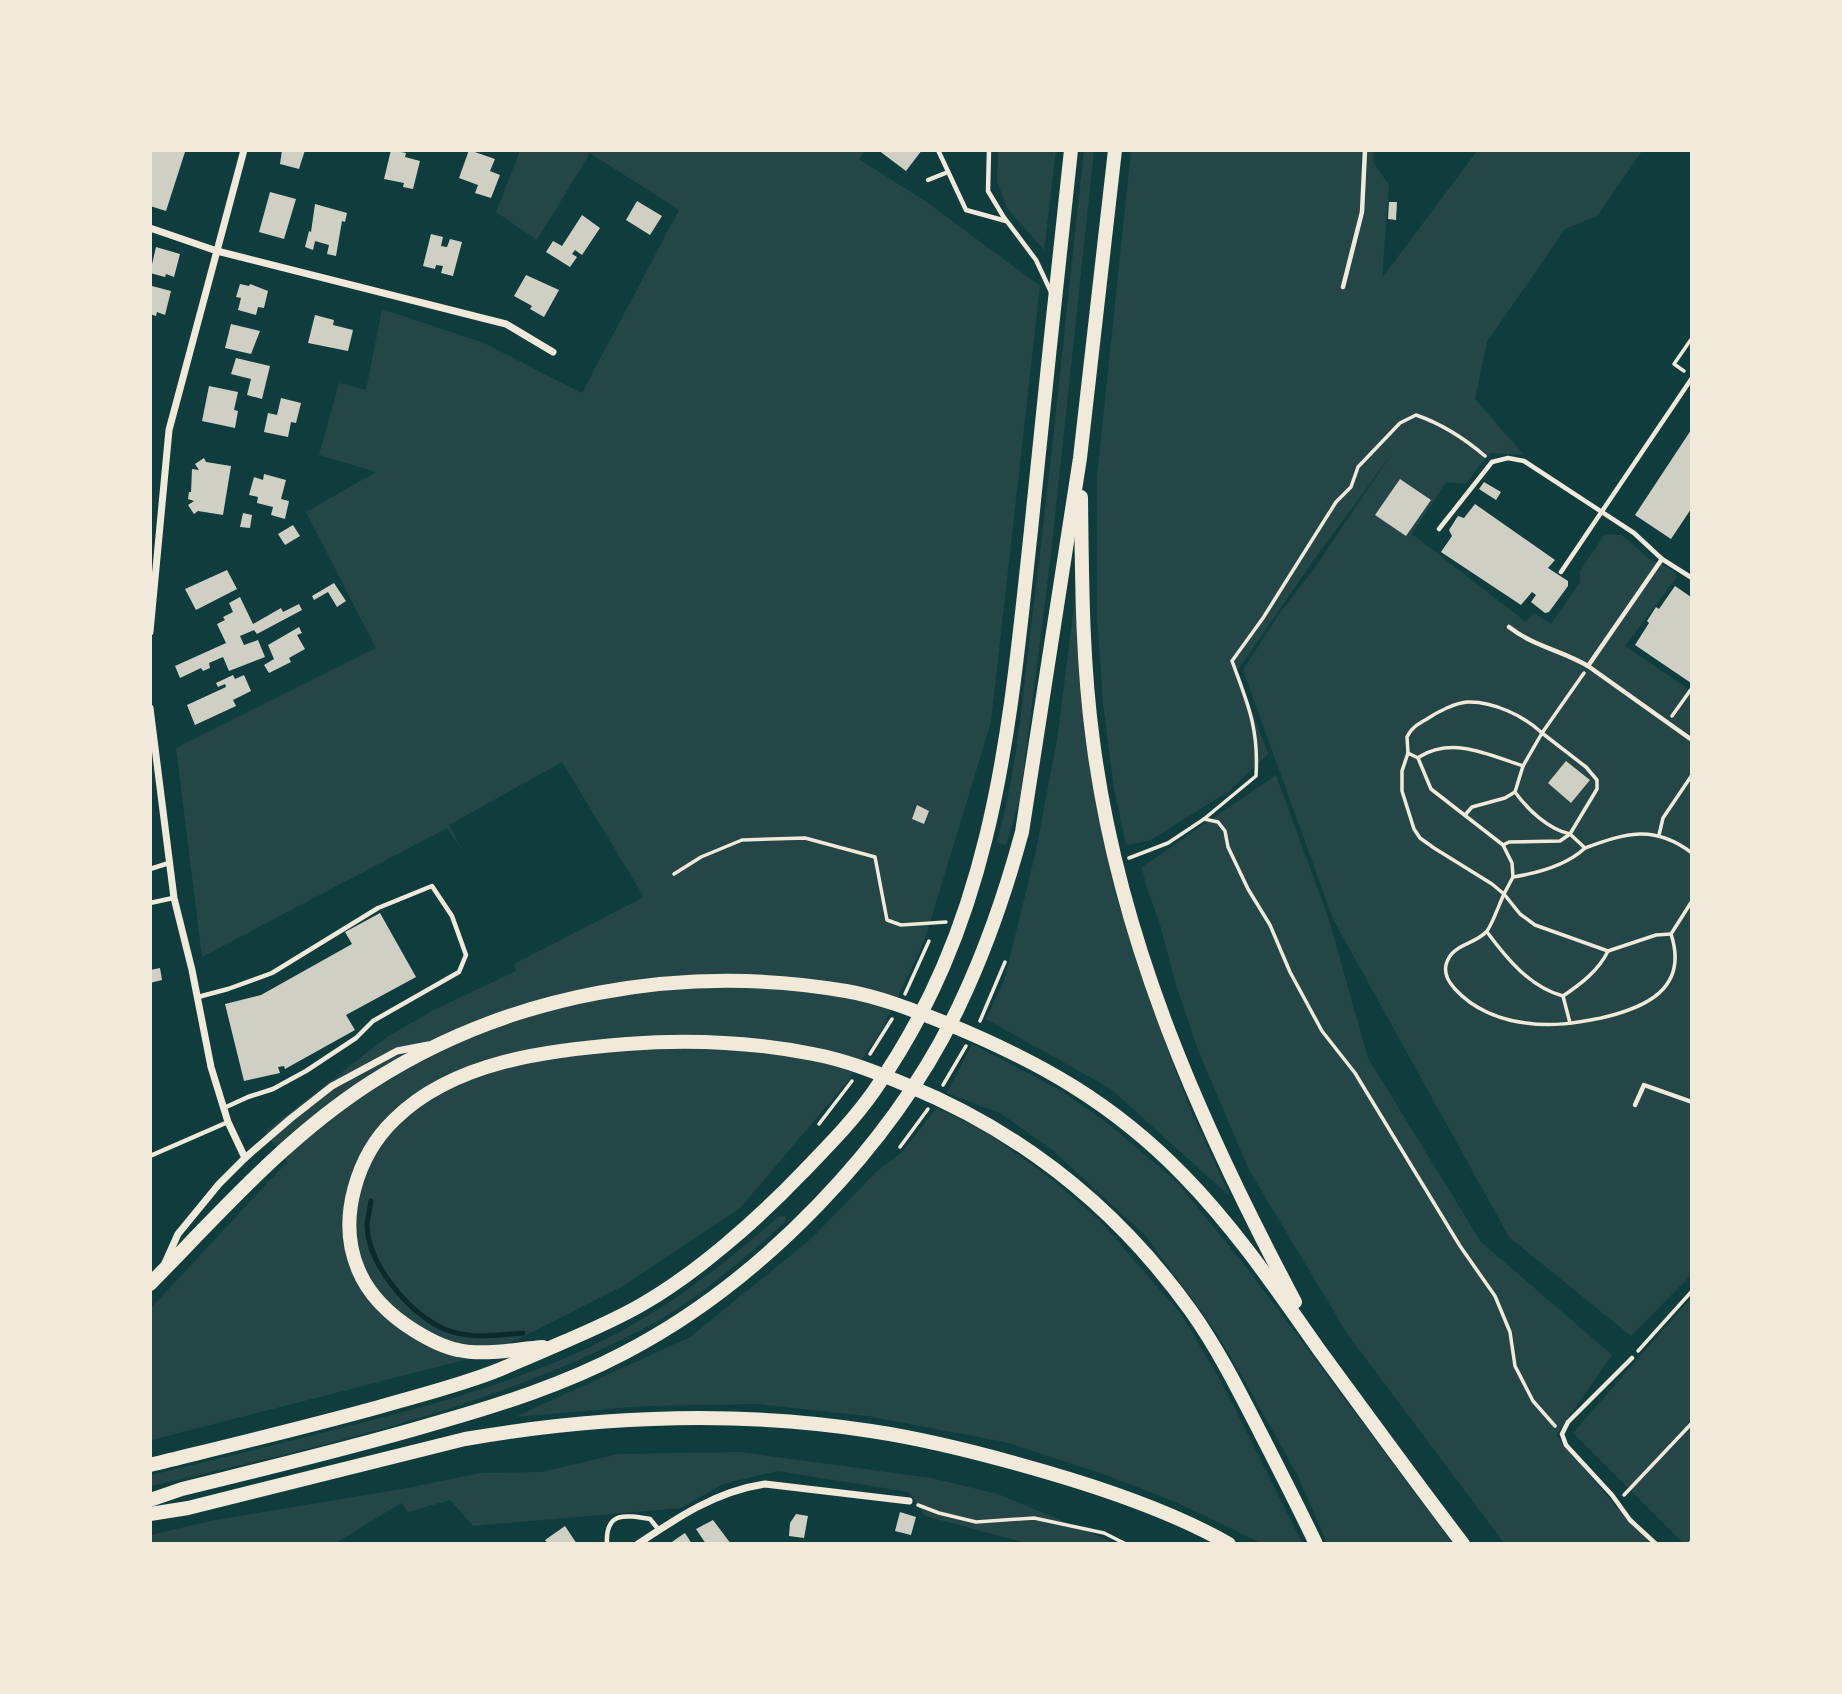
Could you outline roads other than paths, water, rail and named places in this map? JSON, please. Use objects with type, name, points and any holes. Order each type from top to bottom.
[{"type":"main road","points":[[150,1465],[441,1390],[499,1370],[623,1315],[673,1284],[773,1203],[839,1135],[872,1094],[901,1049],[946,962],[986,844],[1000,779],[1017,667],[1071,150]]},
{"type":"main road","points":[[150,1500],[182,1489],[376,1441],[486,1409],[569,1378],[624,1353],[692,1311],[752,1266],[788,1235],[876,1140],[929,1061],[960,1006],[1007,887],[1022,832],[1080,457],[1115,150]]},
{"type":"main road","points":[[1080,457],[1084,647],[1093,741],[1115,865],[1155,999],[1214,1143],[1321,1352]]},
{"type":"main road","points":[[156,1279],[241,1189],[312,1125],[371,1083],[452,1040],[505,1019],[557,1003],[636,986],[715,980],[806,986],[849,992],[919,1012],[1034,1062],[1122,1120],[1182,1174],[1226,1224],[1462,1544]]},
{"type":"main road","points":[[555,1346],[485,1352],[459,1350],[440,1344],[403,1323],[384,1307],[368,1287],[357,1268],[352,1247],[350,1225],[353,1200],[364,1160],[393,1121],[414,1103],[454,1080],[508,1062],[575,1048],[650,1042],[746,1044],[827,1057],[885,1076],[990,1124],[1039,1156],[1118,1225],[1178,1294],[1221,1356],[1316,1544]]},
{"type":"main road","points":[[150,1514],[188,1508],[465,1439],[613,1420],[709,1417],[870,1430],[984,1454],[1081,1483],[1154,1509],[1224,1541]]},
{"type":"street","points":[[150,632],[169,429],[244,150]]},
{"type":"street","points":[[150,228],[217,251],[480,316],[506,324],[553,352]]},
{"type":"street","points":[[150,708],[174,898],[198,997],[211,1067],[228,1122],[245,1158]]},
{"type":"street","points":[[156,1279],[178,1234],[219,1184],[245,1158],[332,1086],[397,1051],[452,1040]]},
{"type":"street","points":[[638,1544],[716,1496],[743,1487],[765,1484],[909,1502]]},
{"type":"lane","points":[[938,150],[966,210],[1007,221]]},
{"type":"lane","points":[[989,150],[988,191],[1036,260],[1055,300]]},
{"type":"lane","points":[[1343,286],[1362,212],[1365,150]]},
{"type":"lane","points":[[928,180],[948,172]]},
{"type":"lane","points":[[1561,572],[1692,378]]},
{"type":"lane","points":[[1439,529],[1492,462],[1508,458],[1524,461],[1633,533],[1662,559],[1692,578]]},
{"type":"lane","points":[[1588,666],[1662,559]]},
{"type":"lane","points":[[1508,627],[1526,640],[1588,666],[1692,740]]},
{"type":"lane","points":[[150,869],[169,863]]},
{"type":"lane","points":[[198,997],[272,973],[378,908],[432,886],[452,916],[466,955],[459,972],[373,1021],[356,1038],[306,1070],[274,1090],[224,1108]]},
{"type":"lane","points":[[150,903],[174,898]]},
{"type":"lane","points":[[1635,1105],[1644,1085],[1692,1102]]},
{"type":"lane","points":[[150,1156],[228,1122]]},
{"type":"lane","points":[[1632,1358],[1568,1422],[1562,1434],[1566,1445],[1630,1520],[1656,1544]]},
{"type":"lane","points":[[607,1544],[606,1531],[612,1520],[626,1515],[650,1518],[659,1530]]},
{"type":"waterway","points":[[371,1201],[367,1227],[375,1257],[393,1286],[417,1311],[429,1321],[452,1332],[482,1336],[523,1333]]}]
